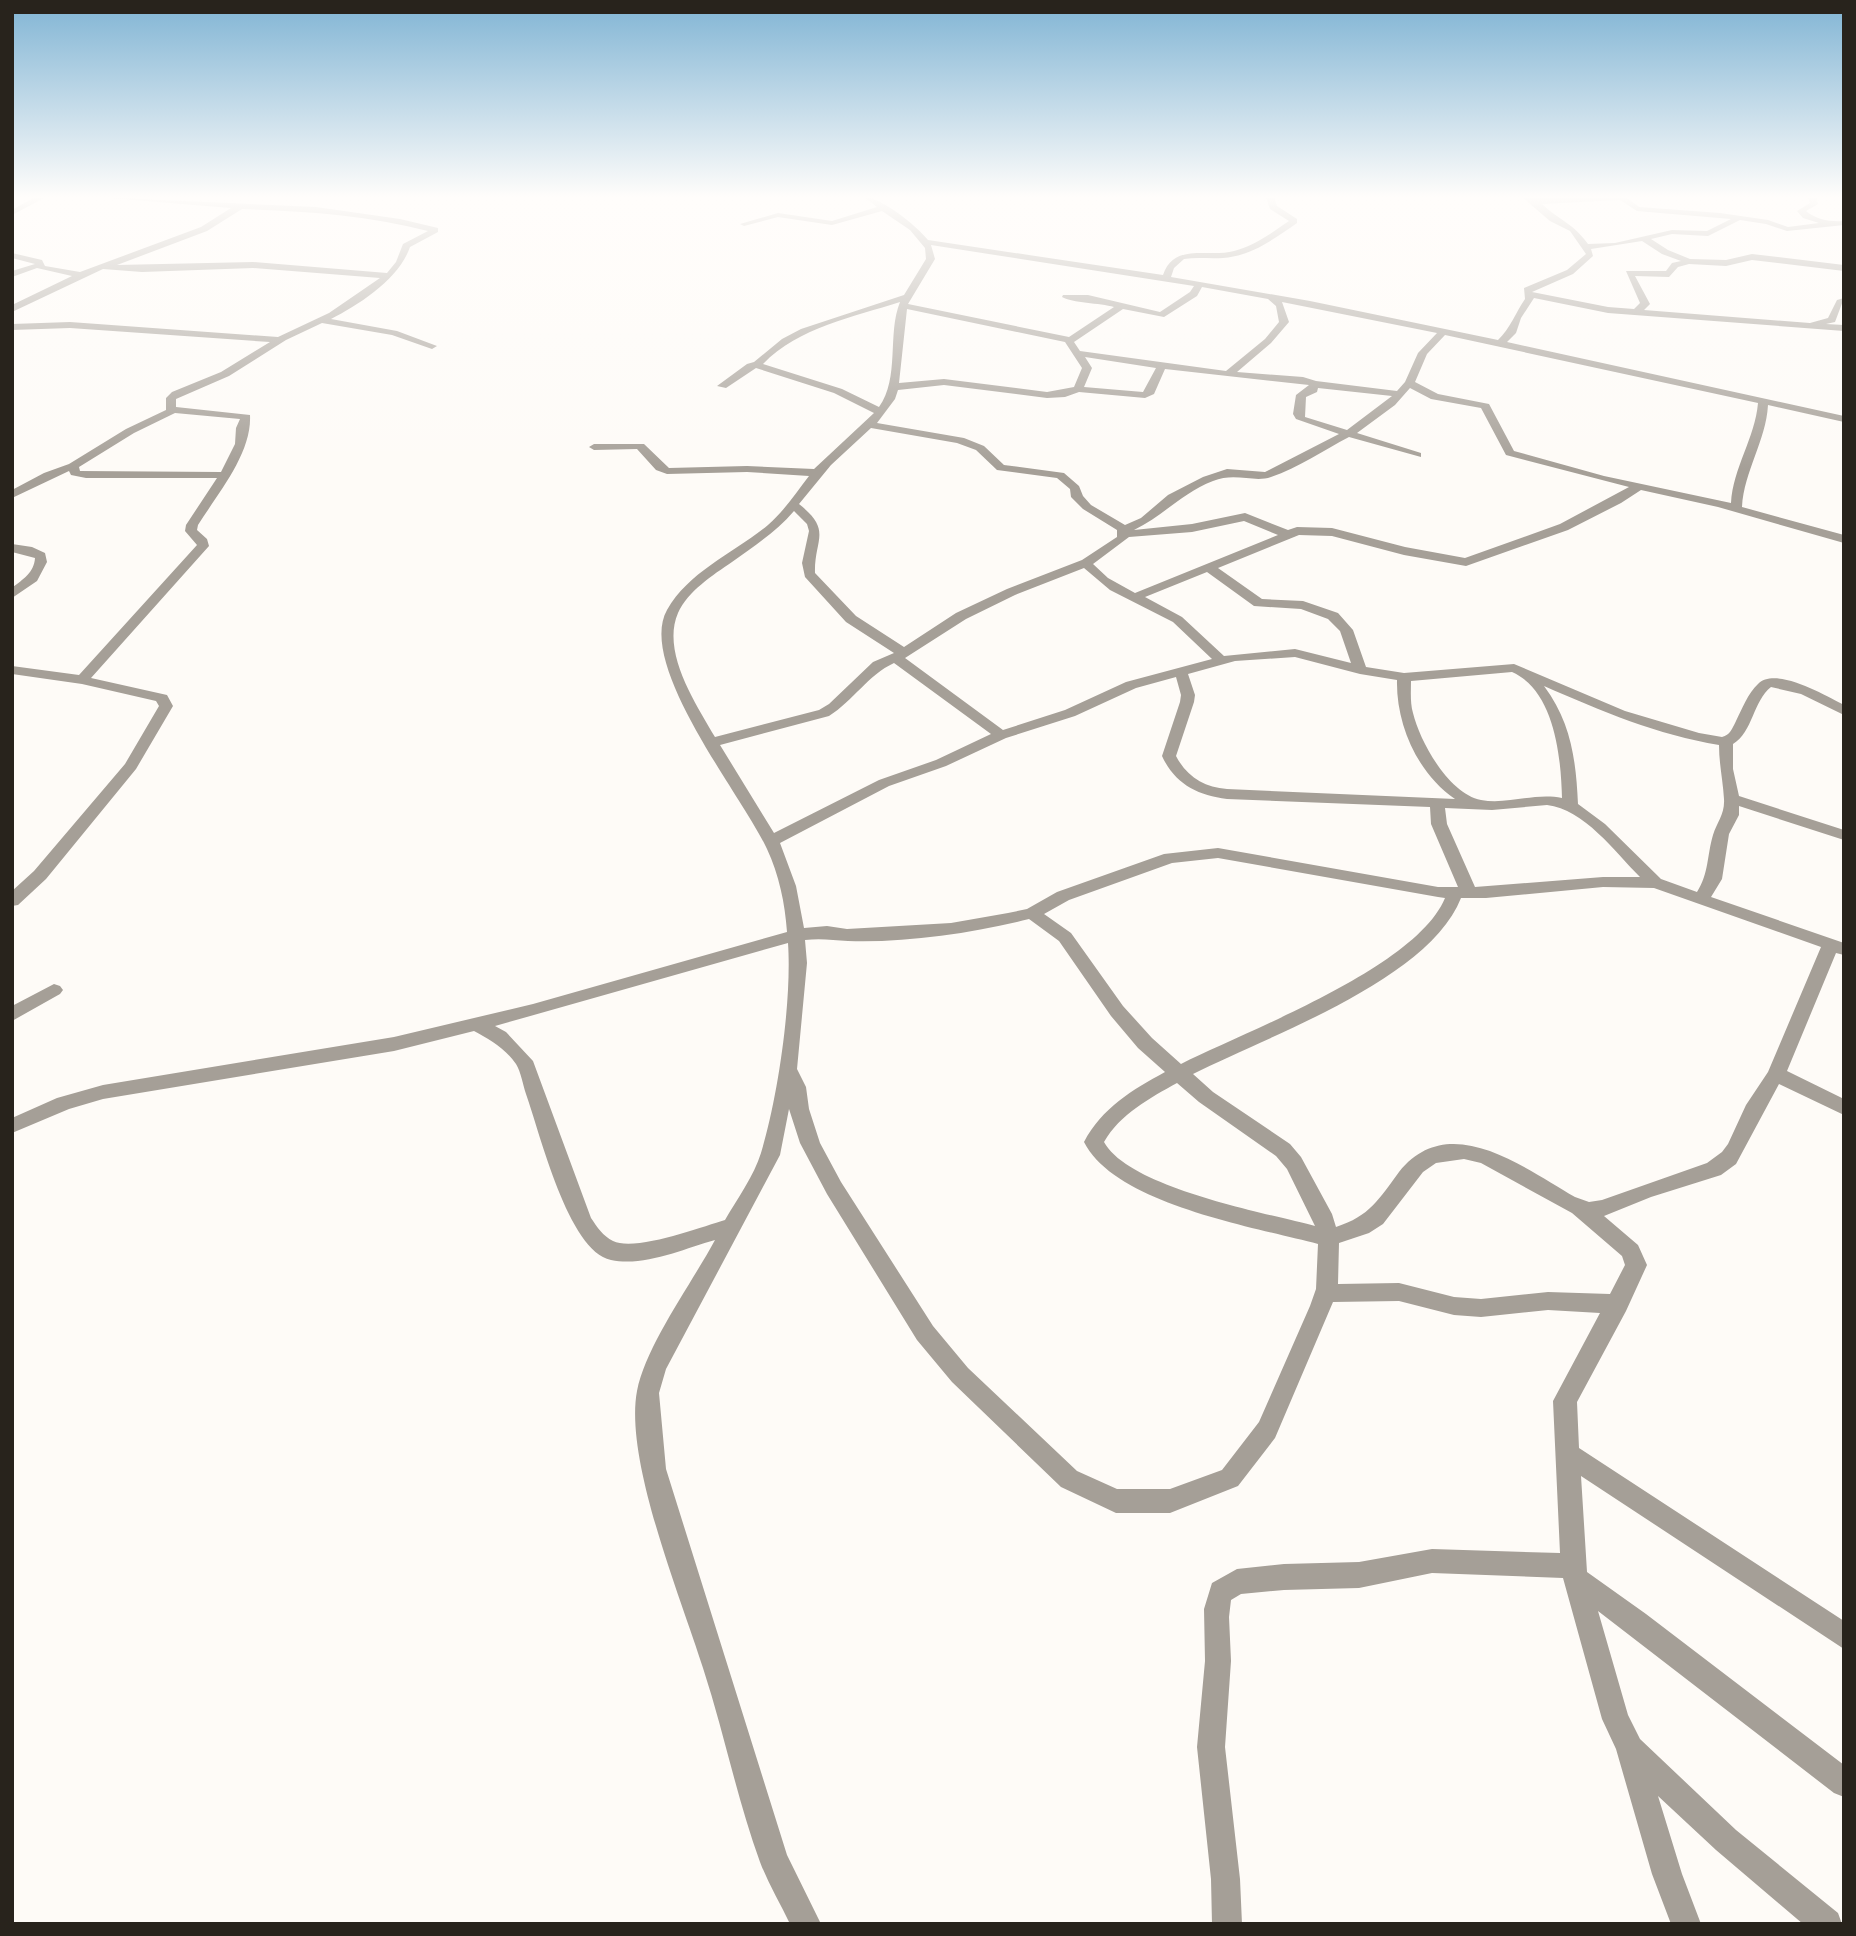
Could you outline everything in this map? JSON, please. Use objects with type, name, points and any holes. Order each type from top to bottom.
[{"type":"street","points":[[12,309],[56,287]]},
{"type":"street","points":[[172,410],[172,397],[197,383],[225,374],[280,340],[354,302],[374,287]]},
{"type":"street","points":[[806,1924],[774,1860],[654,1469],[649,1431],[648,1393],[655,1367],[770,1155],[788,1069],[798,963],[787,879],[771,841],[673,672],[667,653],[667,625],[693,586],[774,526],[818,473],[888,402],[894,387],[904,301],[913,287]]},
{"type":"street","points":[[1066,297],[1088,298],[1164,315],[1194,294],[1198,287]]},
{"type":"street","points":[[1212,287],[1443,332],[1844,419]]},
{"type":"street","points":[[1500,344],[1511,333],[1516,318],[1525,309],[1530,299],[1531,287]]},
{"type":"street","points":[[1636,287],[1645,304],[1637,311]]},
{"type":"street","points":[[1529,294],[1602,309],[1844,328]]},
{"type":"street","points":[[1228,374],[1268,341],[1284,322],[1280,305],[1272,298]]},
{"type":"street","points":[[757,365],[772,352],[817,325],[904,301],[1021,332],[1070,340],[1121,306]]},
{"type":"street","points":[[1803,324],[1832,320],[1840,302],[1844,301]]},
{"type":"street","points":[[321,320],[340,321],[394,333],[432,346]]},
{"type":"street","points":[[12,327],[70,325],[280,340]]},
{"type":"street","points":[[713,742],[824,713],[878,665],[900,655],[961,616],[1011,592],[1086,563],[1122,540],[1125,532],[1145,520],[1172,497],[1227,472],[1267,475],[1349,433],[1372,419],[1400,394],[1410,383],[1423,353],[1443,332]]},
{"type":"street","points":[[1070,340],[1070,345],[1087,368],[1078,389]]},
{"type":"street","points":[[1075,353],[1400,394]]},
{"type":"street","points":[[722,386],[750,366],[757,365],[838,391],[880,412]]},
{"type":"street","points":[[894,387],[948,382],[1051,396],[1078,389],[1147,394],[1162,366]]},
{"type":"street","points":[[1410,383],[1425,392],[1485,406],[1497,426],[1503,446],[1510,453],[1603,479],[1736,508],[1753,516],[1844,539]]},
{"type":"street","points":[[1314,384],[1313,390],[1301,395],[1298,414],[1301,419],[1417,456]]},
{"type":"street","points":[[1736,508],[1735,490],[1762,423],[1763,402]]},
{"type":"street","points":[[12,495],[48,475],[73,466],[172,410],[246,417],[241,428],[244,442],[234,453],[225,475],[192,525],[193,534],[203,542],[200,550],[82,680]]},
{"type":"street","points":[[866,424],[960,440],[980,448],[1001,468],[1060,475],[1075,488],[1087,508],[1125,532],[1192,528],[1245,517],[1287,534]]},
{"type":"street","points":[[594,447],[640,446],[660,468],[667,471],[747,469],[818,473]]},
{"type":"street","points":[[73,466],[75,472],[86,475],[225,475]]},
{"type":"street","points":[[1135,597],[1287,534],[1308,530],[1332,532],[1462,563],[1563,527],[1617,501],[1639,486]]},
{"type":"street","points":[[793,505],[814,524],[816,543],[807,566],[813,580],[851,618],[1001,735]]},
{"type":"street","points":[[12,548],[34,552],[41,556],[42,562],[34,577],[12,594]]},
{"type":"street","points":[[1086,563],[1099,576],[1175,618],[1220,660]]},
{"type":"street","points":[[1207,566],[1259,603],[1303,605],[1334,616],[1346,630],[1360,670]]},
{"type":"street","points":[[771,841],[884,783],[941,763],[1001,735],[1070,713],[1131,685],[1220,660],[1295,653],[1360,670],[1405,677],[1514,668],[1620,714],[1697,737],[1726,741],[1737,733],[1753,701],[1763,686],[1769,683],[1784,684],[1806,691],[1844,711]]},
{"type":"street","points":[[12,670],[82,680],[162,698],[166,702],[165,711],[131,766],[49,865],[12,901]]},
{"type":"street","points":[[1524,671],[1546,696],[1559,717],[1568,764],[1570,805]]},
{"type":"street","points":[[1181,672],[1188,695],[1169,756],[1181,775],[1198,789],[1227,794],[1483,805],[1545,802],[1570,805],[1611,839],[1655,883]]},
{"type":"street","points":[[1405,677],[1403,696],[1406,714],[1417,739],[1453,793],[1466,801],[1483,805]]},
{"type":"street","points":[[1701,899],[1714,879],[1721,834],[1731,815],[1726,741]]},
{"type":"street","points":[[1732,799],[1844,835]]},
{"type":"street","points":[[1437,803],[1439,824],[1462,893]]},
{"type":"street","points":[[13,1125],[64,1103],[103,1092],[394,1044],[477,1024],[796,935],[951,929],[1032,914],[1063,896],[1170,858],[1209,853],[1236,854],[1407,887],[1462,893],[1537,890],[1603,882],[1655,883],[1837,947],[1776,1074],[1729,1158],[1714,1169],[1645,1191],[1604,1208],[1580,1209]]},
{"type":"street","points":[[1462,893],[1448,911],[1398,958],[1366,982],[1179,1073],[1127,1104],[1107,1121],[1094,1142],[1099,1152],[1152,1188],[1209,1207],[1328,1238],[1354,1230],[1376,1218],[1416,1166],[1431,1156],[1452,1152],[1475,1153],[1487,1157],[1580,1209],[1634,1256],[1636,1269],[1565,1401],[1574,1572],[1609,1698],[1629,1746],[1667,1874],[1686,1924]]},
{"type":"street","points":[[788,1069],[796,1087],[799,1109],[810,1143],[834,1188],[925,1333],[960,1376],[1069,1479],[1116,1501],[1170,1501],[1230,1478],[1267,1430],[1325,1293],[1329,1255],[1325,1220],[1283,1150],[1206,1097],[1145,1043],[1117,1011],[1065,937],[1032,914]]},
{"type":"street","points":[[12,1016],[54,990]]},
{"type":"street","points":[[477,1024],[500,1037],[524,1062],[572,1198],[582,1222],[594,1239],[611,1251],[635,1253],[733,1227]]},
{"type":"street","points":[[1776,1074],[1844,1108]]},
{"type":"street","points":[[1325,1293],[1399,1292],[1454,1306],[1481,1308],[1548,1301],[1618,1304]]},
{"type":"street","points":[[1569,1455],[1844,1636]]},
{"type":"street","points":[[1227,1924],[1226,1869],[1211,1748],[1211,1714],[1217,1670],[1215,1624],[1221,1592],[1237,1582],[1284,1577],[1359,1576],[1432,1561],[1574,1572],[1844,1783]]},
{"type":"street","points":[[1629,1746],[1752,1866],[1827,1924]]}]
